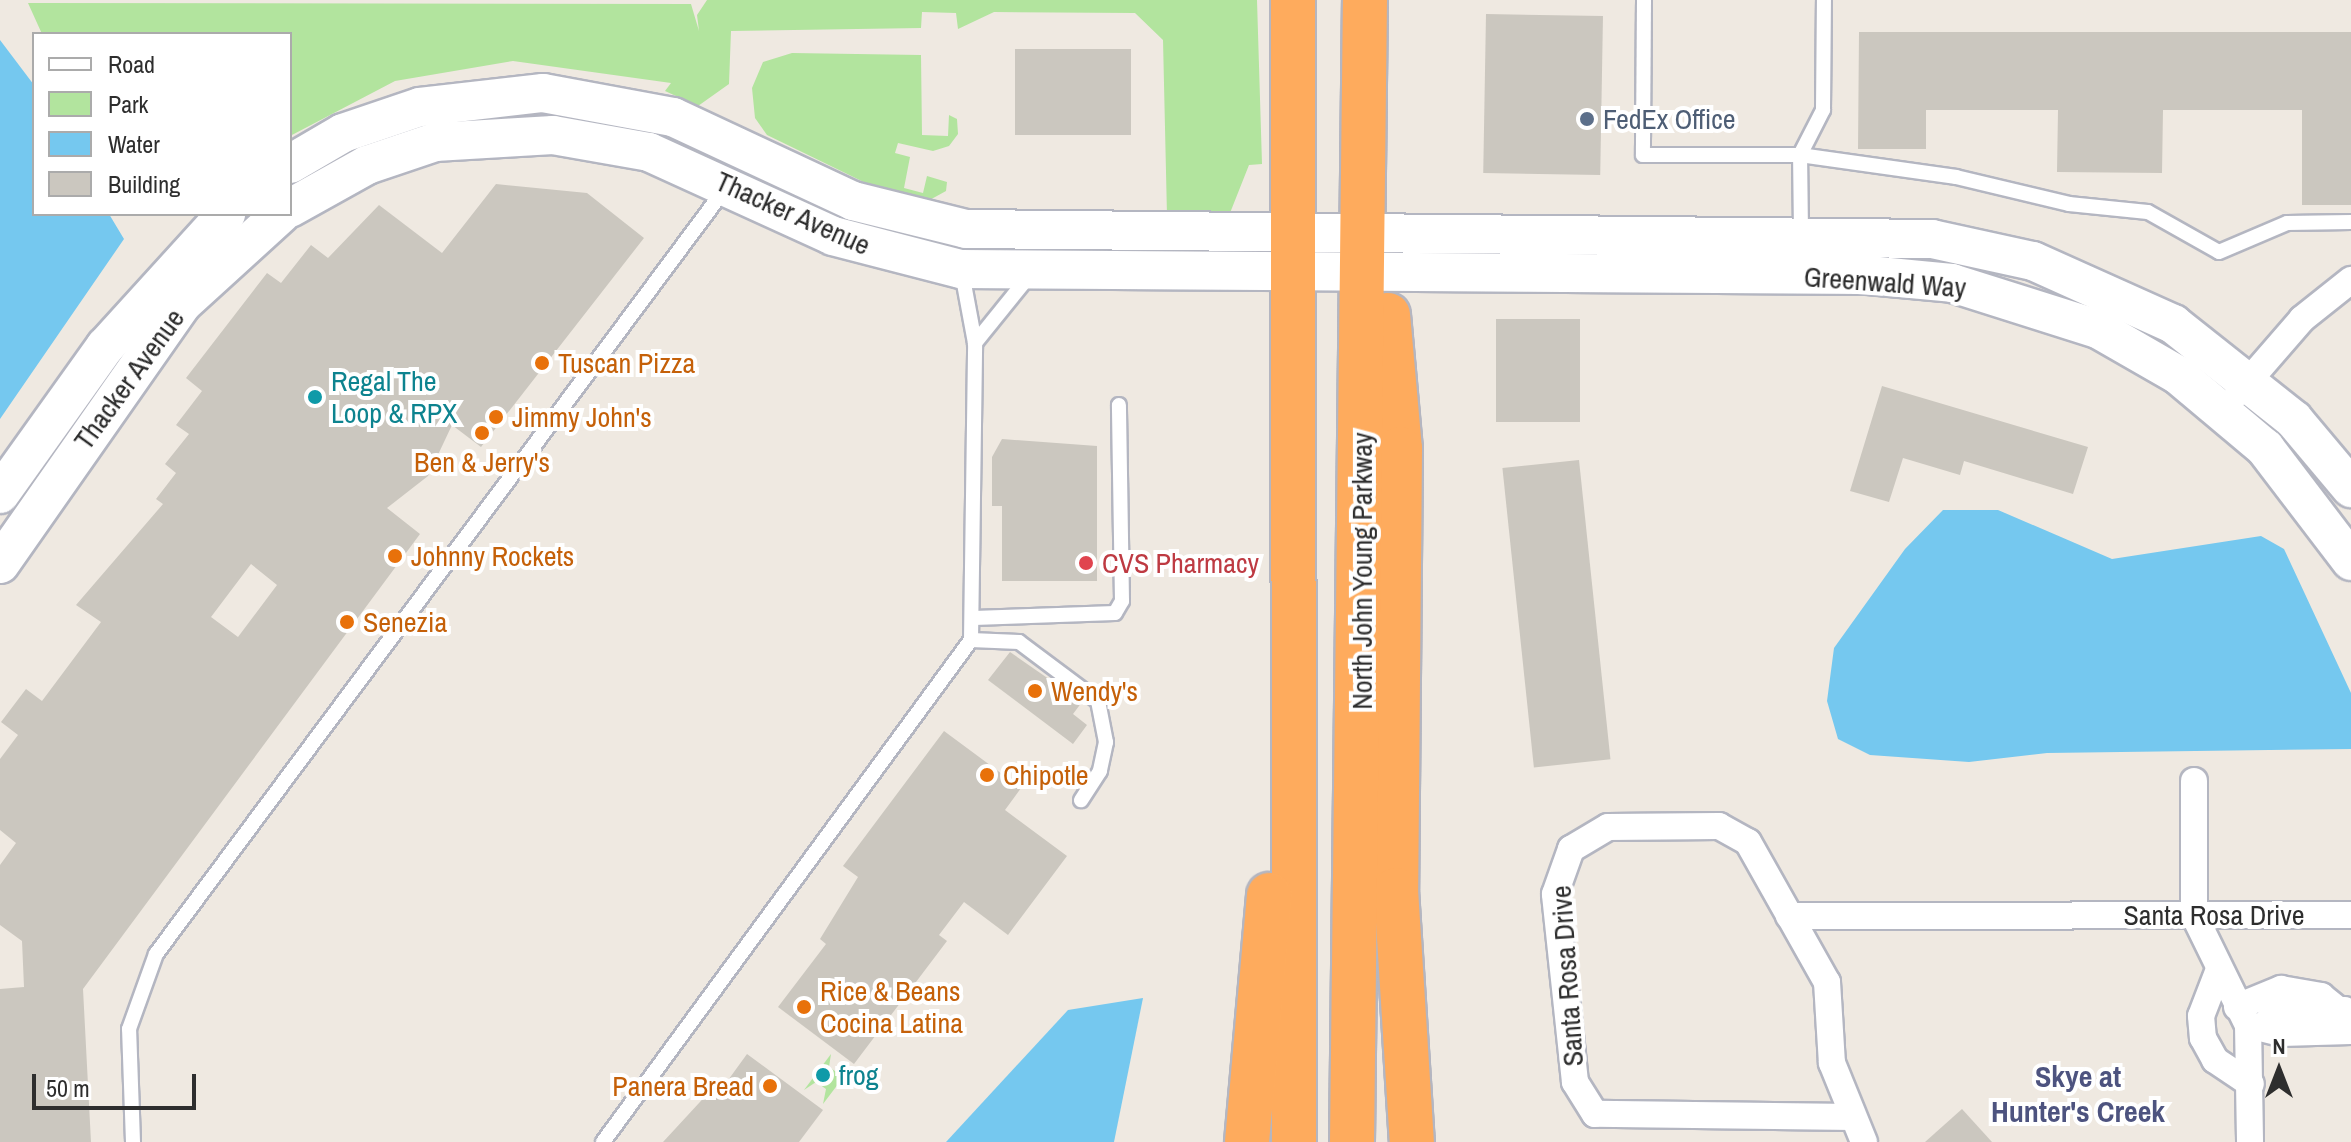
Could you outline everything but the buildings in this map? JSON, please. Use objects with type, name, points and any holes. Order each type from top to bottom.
[{"type":"highway","points":[[1293,0],[1297,252],[1294,1142]]},
{"type":"highway","name":"North John Young Parkway","points":[[1352,1142],[1369,259],[1365,0]]},
{"type":"highway","points":[[1369,259],[1400,449],[1396,890],[1412,1142]]},
{"type":"highway","points":[[1247,1142],[1295,518]]},
{"type":"street","name":"Thacker Avenue","points":[[292,163],[343,133],[420,107],[543,93],[611,100],[732,141],[889,213],[1006,231],[1369,259]]},
{"type":"street","name":"Thacker Avenue","points":[[292,207],[367,165],[435,142],[491,134],[610,144],[728,182],[833,236],[961,269],[1034,271],[1297,252]]},
{"type":"street","points":[[728,182],[732,141]]},
{"type":"street","name":"Thacker Avenue","points":[[0,494],[105,347],[224,216]]},
{"type":"street","name":"Thacker Avenue","points":[[0,564],[182,304],[279,216]]},
{"type":"street","points":[[961,269],[971,245],[1006,231]]},
{"type":"street","name":"Greenwald Way","points":[[1369,259],[1801,233],[1932,239],[2033,261],[2173,324],[2250,380],[2351,488]]},
{"type":"street","points":[[1801,233],[1803,275]]},
{"type":"street","name":"Greenwald Way","points":[[1369,259],[1952,283],[2043,307],[2138,350],[2224,408],[2300,487],[2351,561]]},
{"type":"street","points":[[2224,408],[2310,311],[2351,280]]},
{"type":"street","points":[[2194,781],[2194,915],[2218,972],[2250,1019],[2281,1033],[2347,1017]]},
{"type":"street","name":"Santa Rosa Drive","points":[[1853,1117],[1611,1118],[1583,1102],[1575,1082],[1555,894],[1565,860],[1587,834],[1608,827],[1736,831],[1827,982],[1832,1063],[1864,1142]]},
{"type":"street","name":"Santa Rosa Drive","points":[[1789,916],[2351,915]]},
{"type":"street","points":[[2218,972],[2201,1016],[2203,1038],[2215,1060],[2251,1084]]},
{"type":"street","points":[[2250,1142],[2250,1019],[2281,989],[2321,996],[2347,1017]]},
{"type":"lane","points":[[1644,0],[1643,155],[1800,155],[2148,212],[2219,252],[2287,223],[2351,222]]},
{"type":"lane","points":[[1801,233],[1800,155],[1823,110],[1824,0]]},
{"type":"lane","points":[[133,1142],[129,1029],[156,954],[728,182]]},
{"type":"lane","points":[[603,1142],[940,692],[971,640],[974,618],[975,343],[961,269]]},
{"type":"lane","points":[[975,343],[990,315],[1034,271]]},
{"type":"lane","points":[[974,618],[1115,613],[1122,601],[1119,405]]},
{"type":"lane","points":[[971,640],[1019,642],[1098,701],[1106,742],[1100,771],[1081,800]]},
{"type":"green space","points":[[707,0],[1257,0],[1262,164],[1249,165],[1230,213],[1167,216],[1163,40],[1135,13],[994,12],[958,29],[956,13],[922,12],[921,28],[731,31],[729,84],[698,106],[665,91],[671,83],[513,61],[395,81],[292,135],[292,32],[41,32],[28,3],[691,4],[699,31],[697,15]]},
{"type":"green space","points":[[792,53],[921,55],[922,135],[948,136],[949,115],[957,119],[958,134],[949,146],[933,151],[898,143],[895,153],[910,157],[904,188],[923,193],[927,176],[947,182],[946,191],[926,202],[874,187],[767,135],[755,118],[752,88],[763,62]]},
{"type":"green space","points":[[831,1054],[829,1067],[838,1073],[851,1067],[823,1104],[826,1089],[816,1082],[804,1090]]},
{"type":"water","points":[[0,40],[32,82],[32,216],[110,216],[124,239],[0,419]]},
{"type":"water","points":[[1943,510],[1998,510],[2112,559],[2261,536],[2284,549],[2351,693],[2351,749],[2047,753],[1969,762],[1870,755],[1838,739],[1827,701],[1834,648],[1905,549]]},
{"type":"water","points":[[1143,998],[1114,1142],[946,1142],[1068,1010]]},
{"type":"place","name":"FedEx Office","points":[[1587,119]]},
{"type":"place","name":"Tuscan Pizza","points":[[542,363]]},
{"type":"place","name":"Regal The Loop & RPX","points":[[315,397]]},
{"type":"place","name":"Jimmy John's","points":[[496,417]]},
{"type":"place","name":"Ben & Jerry's","points":[[482,433]]},
{"type":"place","name":"Johnny Rockets","points":[[395,556]]},
{"type":"place","name":"CVS Pharmacy","points":[[1086,563]]},
{"type":"place","name":"Senezia","points":[[347,622]]},
{"type":"place","name":"Wendy's","points":[[1035,691]]},
{"type":"place","name":"Chipotle","points":[[987,775]]},
{"type":"place","name":"Rice & Beans Cocina Latina","points":[[804,1007]]},
{"type":"place","name":"frog","points":[[823,1075]]},
{"type":"place","name":"Panera Bread","points":[[770,1086]]},
{"type":"district","name":"Skye at Hunter's Creek","points":[[2078,1093]]}]
